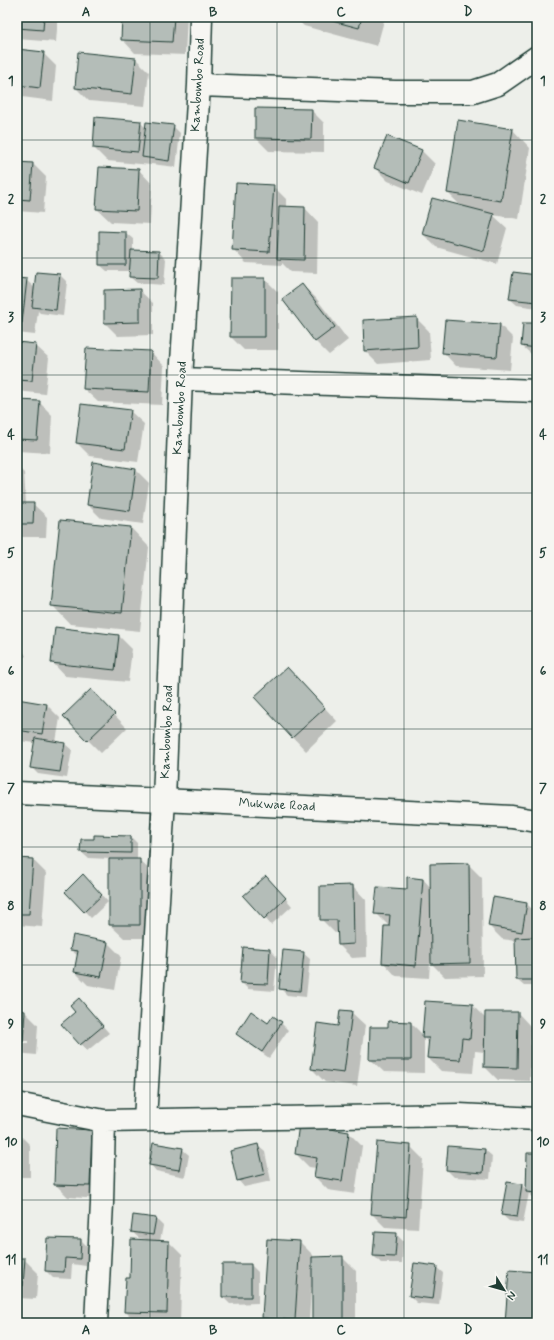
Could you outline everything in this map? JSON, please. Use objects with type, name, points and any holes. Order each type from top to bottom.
[{"type":"street","name":"Kambombo Road","points":[[145,1120],[164,799],[181,378],[199,85],[201,17]]},
{"type":"street","points":[[199,85],[388,92],[473,92],[498,84],[537,57]]},
{"type":"street","points":[[181,378],[537,391]]},
{"type":"street","name":"Mukwae Road","points":[[17,793],[512,817],[537,821]]},
{"type":"street","points":[[17,1104],[104,1121],[459,1115],[537,1119]]},
{"type":"street","points":[[96,1323],[102,1211],[104,1121]]},
{"type":"building","points":[[17,17],[44,17],[43,30],[17,28]]},
{"type":"building","points":[[122,17],[174,17],[172,42],[121,40]]},
{"type":"building","points":[[317,17],[362,17],[359,28]]},
{"type":"building","points":[[17,49],[44,52],[40,88],[17,85]]},
{"type":"building","points":[[78,52],[136,58],[132,94],[75,88]]},
{"type":"building","points":[[255,108],[312,109],[311,139],[255,138]]},
{"type":"building","points":[[95,117],[141,121],[138,152],[93,148]]},
{"type":"building","points":[[458,120],[513,129],[501,201],[447,193]]},
{"type":"building","points":[[146,122],[174,125],[169,161],[142,157]]},
{"type":"building","points":[[387,136],[422,150],[409,183],[374,168]]},
{"type":"building","points":[[17,162],[33,163],[30,200],[17,199]]},
{"type":"building","points":[[99,167],[139,169],[137,211],[96,209]]},
{"type":"building","points":[[236,183],[274,185],[269,252],[232,250]]},
{"type":"building","points":[[432,198],[494,214],[484,251],[422,234]]},
{"type":"building","points":[[279,206],[305,207],[304,260],[277,259]]},
{"type":"building","points":[[99,231],[126,232],[126,265],[99,265]]},
{"type":"building","points":[[131,250],[159,251],[158,278],[129,277]]},
{"type":"building","points":[[36,272],[60,274],[56,310],[32,307]]},
{"type":"building","points":[[513,272],[537,275],[537,302],[509,299]]},
{"type":"building","points":[[17,278],[27,279],[22,323],[17,322]]},
{"type":"building","points":[[231,278],[265,278],[265,337],[230,337]]},
{"type":"building","points":[[302,284],[335,327],[315,342],[282,299]]},
{"type":"building","points":[[140,289],[140,322],[104,323],[104,290]]},
{"type":"building","points":[[417,317],[418,347],[364,351],[363,320]]},
{"type":"building","points":[[445,320],[500,324],[497,357],[442,353]]},
{"type":"building","points":[[523,323],[537,323],[537,348],[521,346]]},
{"type":"building","points":[[17,342],[36,344],[32,381],[17,380]]},
{"type":"building","points":[[86,348],[151,351],[149,392],[83,389]]},
{"type":"building","points":[[17,400],[40,401],[37,440],[17,439]]},
{"type":"building","points":[[81,404],[131,410],[125,449],[76,443]]},
{"type":"building","points":[[93,462],[136,469],[130,511],[87,505]]},
{"type":"building","points":[[17,503],[34,503],[33,524],[17,524]]},
{"type":"building","points":[[60,520],[131,527],[122,613],[51,606]]},
{"type":"building","points":[[55,627],[119,635],[115,670],[51,663]]},
{"type":"building","points":[[287,667],[325,708],[292,738],[254,697]]},
{"type":"building","points":[[91,689],[115,714],[87,741],[63,716]]},
{"type":"building","points":[[17,699],[47,704],[42,734],[17,730]]},
{"type":"building","points":[[35,738],[65,743],[60,772],[30,768]]},
{"type":"building","points":[[94,835],[131,836],[131,853],[80,852],[81,839],[94,839]]},
{"type":"building","points":[[17,858],[33,859],[29,914],[17,914]]},
{"type":"building","points":[[109,859],[140,859],[140,925],[109,925]]},
{"type":"building","points":[[469,863],[470,963],[431,964],[430,864]]},
{"type":"building","points":[[83,874],[102,895],[84,912],[65,892]]},
{"type":"building","points":[[266,876],[286,898],[264,919],[243,896]]},
{"type":"building","points":[[407,877],[423,879],[416,966],[382,963],[384,926],[389,926],[390,915],[374,914],[377,887],[407,889]]},
{"type":"building","points":[[353,885],[354,944],[338,945],[337,920],[320,920],[320,886]]},
{"type":"building","points":[[493,897],[527,903],[522,932],[488,926]]},
{"type":"building","points":[[73,935],[108,942],[101,977],[74,972],[78,951],[70,950]]},
{"type":"building","points":[[534,937],[536,980],[516,980],[515,938]]},
{"type":"building","points":[[243,947],[270,949],[268,984],[240,983]]},
{"type":"building","points":[[283,950],[304,952],[300,991],[279,989]]},
{"type":"building","points":[[79,998],[103,1026],[80,1045],[61,1024],[75,1012],[70,1006]]},
{"type":"building","points":[[425,1001],[473,1004],[470,1039],[462,1038],[460,1060],[427,1058],[429,1038],[422,1038]]},
{"type":"building","points":[[17,1010],[25,1011],[23,1042],[17,1042]]},
{"type":"building","points":[[340,1010],[352,1011],[344,1073],[311,1069],[317,1023],[338,1026]]},
{"type":"building","points":[[251,1011],[268,1023],[273,1016],[282,1022],[262,1052],[236,1034]]},
{"type":"building","points":[[485,1012],[518,1012],[517,1068],[484,1067]]},
{"type":"building","points":[[388,1021],[411,1022],[411,1060],[369,1060],[370,1027],[388,1027]]},
{"type":"building","points":[[299,1124],[349,1132],[342,1181],[314,1177],[317,1158],[295,1154]]},
{"type":"building","points":[[56,1128],[92,1130],[90,1186],[54,1185]]},
{"type":"building","points":[[377,1142],[411,1145],[406,1217],[371,1214]]},
{"type":"building","points":[[153,1143],[183,1148],[179,1170],[149,1165]]},
{"type":"building","points":[[258,1144],[265,1174],[237,1181],[230,1151]]},
{"type":"building","points":[[448,1146],[485,1149],[483,1173],[446,1170]]},
{"type":"building","points":[[527,1153],[537,1153],[537,1193],[526,1192]]},
{"type":"building","points":[[507,1182],[522,1184],[517,1217],[501,1215]]},
{"type":"building","points":[[133,1215],[156,1218],[153,1235],[131,1232]]},
{"type":"building","points":[[375,1232],[397,1233],[395,1257],[373,1256]]},
{"type":"building","points":[[47,1238],[81,1239],[80,1259],[65,1258],[64,1272],[45,1271]]},
{"type":"building","points":[[131,1239],[169,1241],[167,1313],[124,1312],[126,1278],[130,1278]]},
{"type":"building","points":[[267,1239],[300,1241],[295,1320],[262,1318]]},
{"type":"building","points":[[343,1256],[343,1321],[312,1322],[312,1257]]},
{"type":"building","points":[[17,1258],[25,1258],[23,1286],[17,1286]]},
{"type":"building","points":[[414,1263],[437,1266],[433,1299],[409,1296]]},
{"type":"building","points":[[222,1264],[251,1264],[251,1297],[222,1297]]},
{"type":"building","points":[[509,1270],[537,1272],[535,1323],[505,1323]]}]
